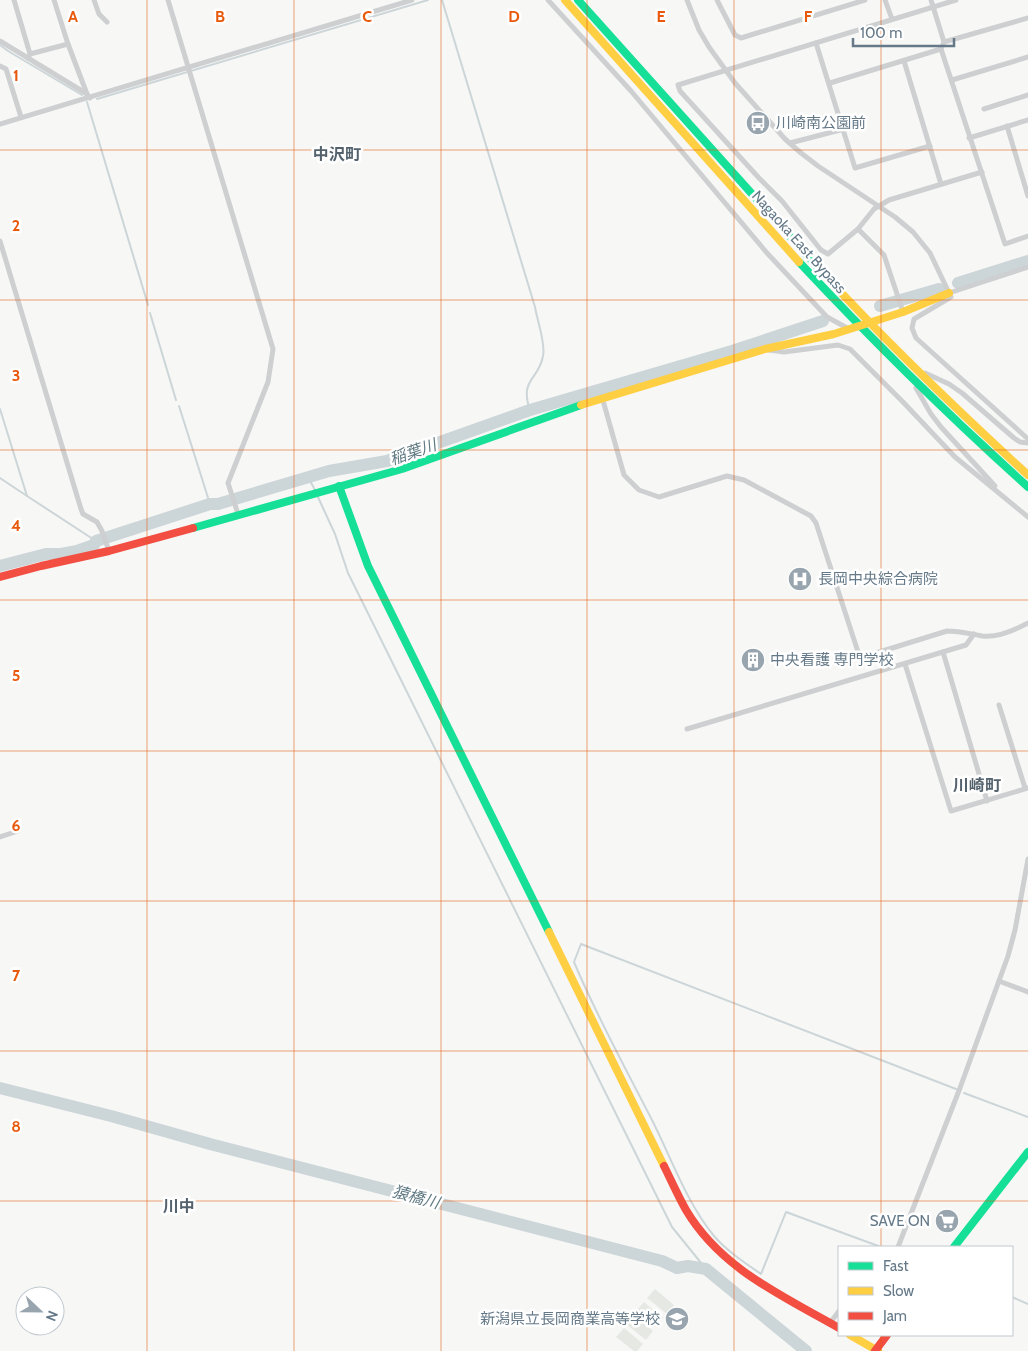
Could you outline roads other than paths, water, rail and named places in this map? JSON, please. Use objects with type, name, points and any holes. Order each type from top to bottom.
[{"type":"main road","name":"Nagaoka East Bypass","points":[[565,0],[858,326],[958,425],[1028,487]]},
{"type":"main road","name":"Nagaoka East Bypass","points":[[578,0],[776,224],[869,323],[1028,475]]},
{"type":"main road","points":[[0,577],[46,564],[71,560],[238,512],[402,469],[602,397],[765,349],[814,340],[869,323],[902,309],[949,293]]},
{"type":"main road","points":[[958,425],[980,449],[1028,494]]},
{"type":"main road","points":[[996,446],[1028,470]]},
{"type":"main road","points":[[339,486],[368,566],[686,1210],[699,1230],[726,1259],[765,1286],[838,1327]]},
{"type":"main road","points":[[955,1246],[1028,1152]]},
{"type":"main road","points":[[852,1336],[876,1351],[886,1336]]},
{"type":"street","points":[[14,0],[29,56]]},
{"type":"street","points":[[54,0],[88,96]]},
{"type":"street","points":[[94,0],[98,14],[107,22]]},
{"type":"street","points":[[168,0],[273,349],[268,382],[228,484],[238,512]]},
{"type":"street","points":[[0,124],[88,96],[190,70],[412,0]]},
{"type":"street","points":[[548,0],[631,91],[767,252],[827,317],[849,329]]},
{"type":"street","points":[[687,0],[700,30],[725,70],[790,144],[818,166],[905,225],[922,242],[933,259],[951,297],[914,320],[912,328],[916,338],[1028,439]]},
{"type":"street","points":[[717,0],[735,35],[741,38],[865,0]]},
{"type":"street","points":[[886,0],[892,19]]},
{"type":"street","points":[[931,0],[944,42],[941,49],[1004,244],[1028,236]]},
{"type":"street","points":[[956,0],[678,85],[680,91],[782,200],[821,250],[828,254],[858,229],[877,206],[889,200],[982,172]]},
{"type":"street","points":[[944,42],[1028,18]]},
{"type":"street","points":[[0,41],[29,56],[88,96]]},
{"type":"street","points":[[816,43],[855,168],[930,146]]},
{"type":"street","points":[[29,56],[68,44]]},
{"type":"street","points":[[830,83],[941,49]]},
{"type":"street","points":[[952,80],[1028,58]]},
{"type":"street","points":[[904,60],[942,184]]},
{"type":"street","points":[[0,66],[6,69],[21,117]]},
{"type":"street","points":[[984,109],[1028,95]]},
{"type":"street","points":[[969,138],[1028,120]]},
{"type":"street","points":[[1007,126],[1028,196]]},
{"type":"street","points":[[790,144],[844,129]]},
{"type":"street","points":[[858,229],[884,254],[902,309]]},
{"type":"street","points":[[0,241],[81,509],[83,514],[97,522],[108,549]]},
{"type":"street","points":[[949,293],[1028,267]]},
{"type":"street","points":[[765,349],[784,352],[838,345],[850,349],[904,402],[955,457],[1026,513]]},
{"type":"street","points":[[918,370],[949,384],[1014,438],[1020,442],[1028,443]]},
{"type":"street","points":[[910,378],[941,426],[1005,498]]},
{"type":"street","points":[[602,397],[624,475],[639,490],[660,498],[727,476],[736,477],[753,484],[811,516],[816,523],[860,658],[947,631],[960,631],[983,636],[998,634],[1028,624]]},
{"type":"street","points":[[687,730],[966,645],[974,634]]},
{"type":"street","points":[[943,652],[987,801]]},
{"type":"street","points":[[905,664],[951,811],[1026,788],[999,705]]},
{"type":"street","points":[[0,837],[18,832]]},
{"type":"street","points":[[898,1246],[960,1088],[999,981],[1015,930],[1028,859]]},
{"type":"street","points":[[999,981],[1028,992]]},
{"type":"street","points":[[830,1323],[838,1312]]},
{"type":"waterway","points":[[97,99],[428,0]]},
{"type":"waterway","points":[[442,0],[541,332],[544,351],[541,364],[528,386],[527,400],[530,410]]},
{"type":"waterway","points":[[0,45],[82,95]]},
{"type":"waterway","points":[[87,102],[148,305]]},
{"type":"waterway","name":"稲葉川","points":[[958,283],[1028,261]]},
{"type":"waterway","name":"稲葉川","points":[[880,306],[939,289]]},
{"type":"waterway","points":[[150,313],[176,400]]},
{"type":"waterway","name":"稲葉川","points":[[0,566],[46,554],[77,551],[94,545],[96,541],[210,504],[218,504],[329,471],[387,461],[530,410],[732,351],[823,321]]},
{"type":"waterway","points":[[179,406],[210,504]]},
{"type":"waterway","points":[[0,409],[27,496],[96,541]]},
{"type":"waterway","points":[[308,477],[315,490]]},
{"type":"waterway","points":[[0,478],[27,496]]},
{"type":"waterway","points":[[317,495],[335,534],[348,573],[672,1227],[706,1269]]},
{"type":"waterway","points":[[878,1246],[786,1212],[761,1274],[736,1256],[714,1236],[704,1223],[680,1181],[653,1122],[592,1003],[574,962],[581,944],[956,1089]]},
{"type":"waterway","name":"猿橋川","points":[[0,1088],[662,1261],[677,1268],[688,1266],[706,1269],[806,1351]]},
{"type":"waterway","points":[[964,1093],[1028,1117]]},
{"type":"waterway","points":[[1013,1297],[1028,1304]]},
{"type":"place","name":"川崎南公園前","points":[[758,123]]},
{"type":"place","name":"長岡中央綜合病院","points":[[800,579]]},
{"type":"place","name":"中央看護 専門学校","points":[[753,660]]},
{"type":"place","name":"SAVE ON","points":[[947,1221]]},
{"type":"place","name":"新潟県立長岡商業高等学校","points":[[677,1319]]},
{"type":"district","name":"中沢町","points":[[337,154]]},
{"type":"district","name":"川崎町","points":[[977,785]]},
{"type":"district","name":"川中","points":[[179,1206]]}]
